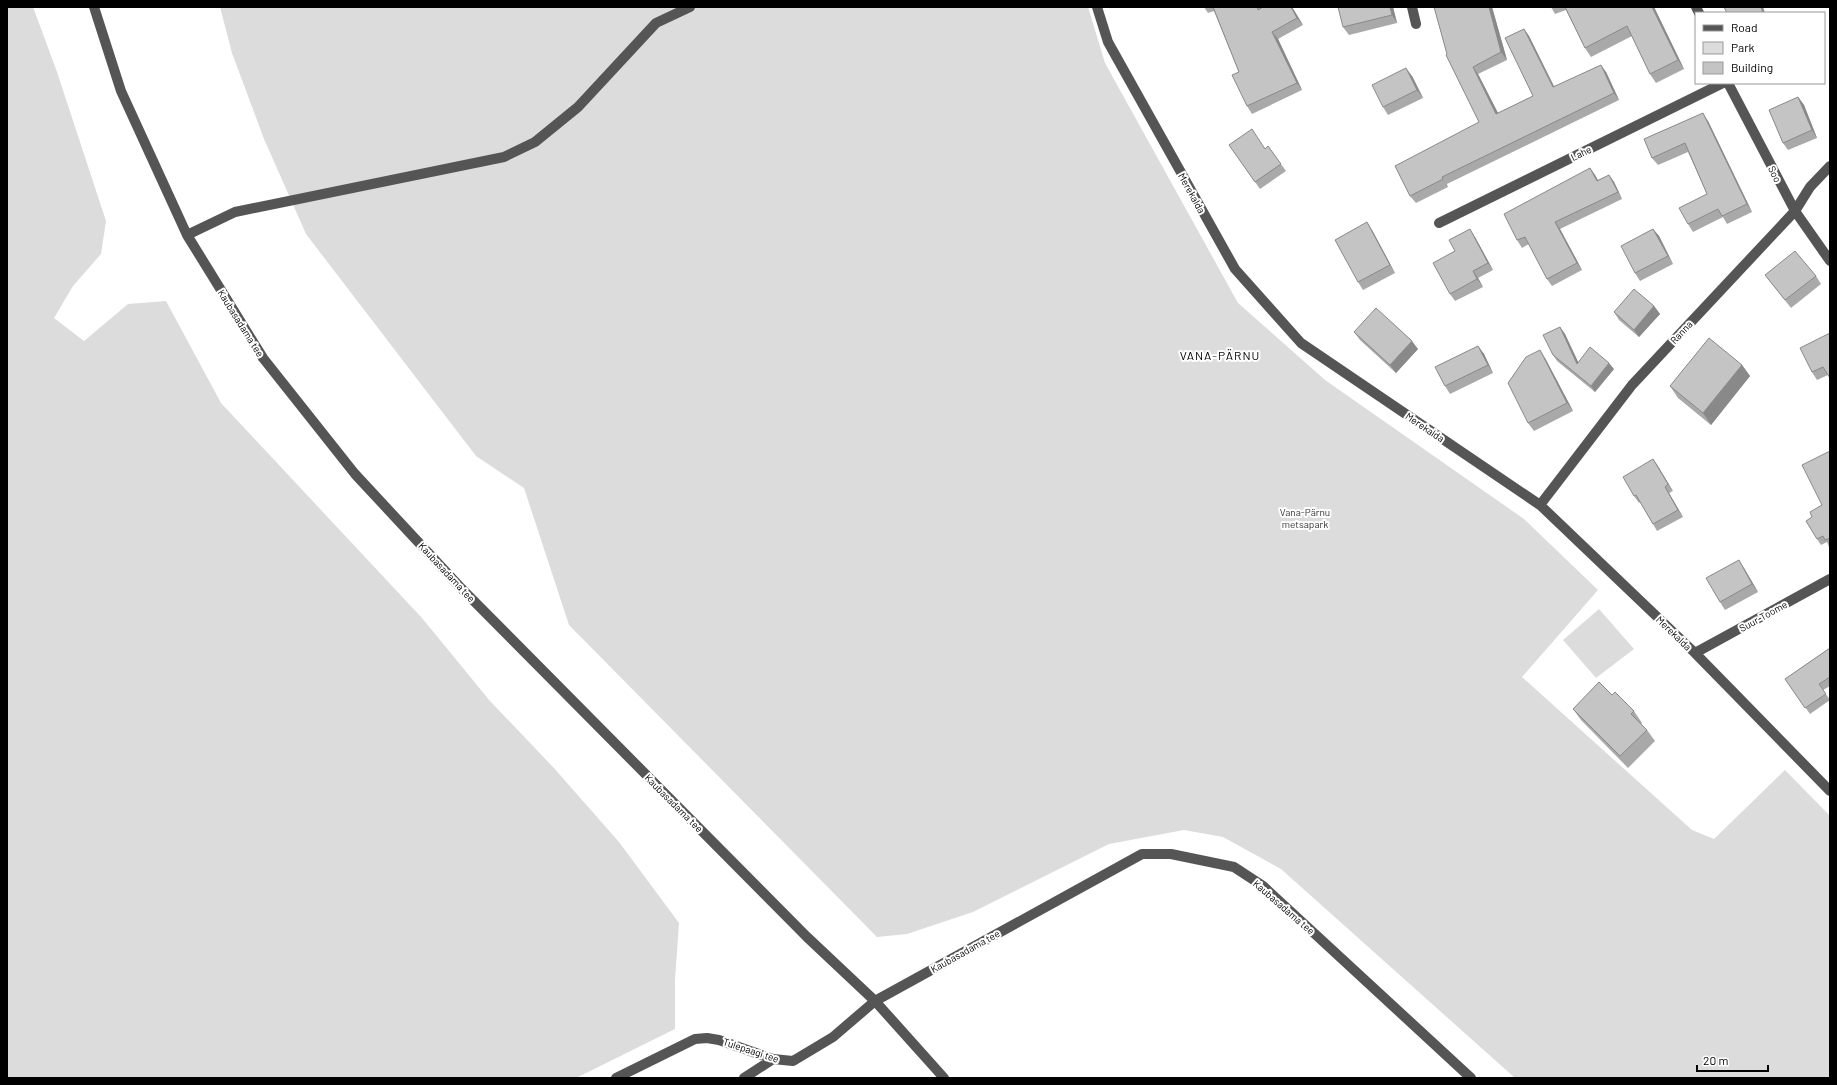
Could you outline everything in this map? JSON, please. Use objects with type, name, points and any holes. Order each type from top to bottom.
[{"type":"street","name":"Kaubasadama tee","points":[[94,7],[121,91],[187,235],[263,358],[355,474],[466,592],[807,937],[875,1001],[1142,854],[1171,854],[1234,867],[1263,886],[1471,1078]]},
{"type":"street","points":[[187,235],[235,212],[504,157],[535,142],[578,107],[656,23],[690,7]]},
{"type":"street","name":"Merekalda","points":[[1097,7],[1108,42],[1235,269],[1296,338],[1301,343],[1540,505],[1695,653],[1830,791]]},
{"type":"street","points":[[1412,7],[1416,24]]},
{"type":"street","name":"Lahe","points":[[1439,223],[1721,84]]},
{"type":"street","name":"Soo","points":[[1729,84],[1795,211],[1830,260]]},
{"type":"street","name":"Ranna","points":[[1540,505],[1632,385],[1795,211],[1810,187],[1830,166]]},
{"type":"street","name":"Suur-Toome","points":[[1695,653],[1830,579]]},
{"type":"street","points":[[875,1001],[944,1078]]},
{"type":"street","name":"Tulepaagi tee","points":[[616,1078],[695,1039],[707,1038],[719,1040],[773,1059],[794,1061],[833,1037],[875,1001]]},
{"type":"street","points":[[744,1078],[773,1059]]},
{"type":"green space","points":[[7,7],[33,7],[57,72],[106,221],[101,254],[73,286],[54,318],[84,341],[128,304],[166,301],[221,403],[422,618],[490,701],[553,767],[619,842],[679,923],[675,980],[675,1029],[576,1078],[7,1078]]},
{"type":"green space","name":"Vana-Pärnu metsapark","points":[[220,7],[1088,7],[1105,63],[1238,303],[1325,380],[1524,519],[1598,590],[1522,677],[1692,830],[1714,839],[1785,770],[1830,816],[1830,1078],[1515,1078],[1281,869],[1223,837],[1184,830],[1109,844],[973,912],[907,934],[877,937],[569,625],[524,488],[476,456],[306,234],[264,139],[232,53]]},
{"type":"green space","points":[[1599,609],[1634,649],[1596,678],[1563,640]]},
{"type":"building","points":[[1213,7],[1257,7],[1258,10],[1263,7],[1291,7],[1297,18],[1272,32],[1297,83],[1247,106],[1232,75],[1239,72]]},
{"type":"building","points":[[1338,7],[1390,7],[1392,15],[1343,27]]},
{"type":"building","points":[[1434,7],[1489,7],[1501,52],[1473,67],[1496,114],[1533,96],[1505,38],[1524,29],[1553,87],[1601,65],[1614,93],[1442,177],[1443,179],[1410,196],[1395,166],[1479,122],[1446,55],[1447,54]]},
{"type":"building","points":[[1565,7],[1652,7],[1678,60],[1650,74],[1627,26],[1585,48]]},
{"type":"building","points":[[1724,7],[1761,7],[1763,12],[1726,12]]},
{"type":"building","points":[[1406,68],[1417,90],[1383,107],[1372,85]]},
{"type":"building","points":[[1798,97],[1812,130],[1783,143],[1769,110]]},
{"type":"building","points":[[1703,113],[1747,204],[1722,216],[1718,209],[1688,224],[1679,208],[1707,194],[1685,143],[1652,158],[1644,139]]},
{"type":"building","points":[[1252,129],[1265,149],[1268,146],[1281,164],[1255,182],[1229,145]]},
{"type":"building","points":[[1590,168],[1597,181],[1609,175],[1618,192],[1555,222],[1577,263],[1547,279],[1525,237],[1517,240],[1504,214]]},
{"type":"building","points":[[1367,222],[1390,265],[1358,282],[1335,240]]},
{"type":"building","points":[[1470,229],[1488,263],[1473,271],[1477,279],[1450,294],[1433,263],[1455,251],[1449,240]]},
{"type":"building","points":[[1653,229],[1668,256],[1635,273],[1621,246]]},
{"type":"building","points":[[1795,251],[1816,276],[1785,300],[1765,275]]},
{"type":"building","points":[[1634,289],[1654,306],[1634,330],[1614,312]]},
{"type":"building","points":[[1376,308],[1412,341],[1390,365],[1354,332]]},
{"type":"building","points":[[1560,327],[1577,364],[1590,347],[1609,363],[1591,386],[1553,355],[1543,335]]},
{"type":"building","points":[[1830,333],[1830,378],[1823,367],[1812,372],[1800,348]]},
{"type":"building","points":[[1709,338],[1742,365],[1703,413],[1670,386]]},
{"type":"building","points":[[1478,346],[1488,365],[1445,386],[1435,367]]},
{"type":"building","points":[[1540,350],[1567,403],[1528,423],[1508,383],[1526,357]]},
{"type":"building","points":[[1830,451],[1830,538],[1825,540],[1823,536],[1817,539],[1806,521],[1812,517],[1810,512],[1822,505],[1802,465]]},
{"type":"building","points":[[1653,459],[1668,484],[1665,487],[1678,510],[1653,524],[1636,495],[1634,496],[1623,477]]},
{"type":"building","points":[[1739,560],[1752,584],[1720,602],[1706,578]]},
{"type":"building","points":[[1830,648],[1830,677],[1819,684],[1826,694],[1805,708],[1785,679]]},
{"type":"building","points":[[1599,682],[1612,695],[1615,692],[1634,711],[1631,714],[1647,730],[1620,756],[1573,709]]},
{"type":"district","name":"VANA-PÄRNU","points":[[1220,356]]}]
